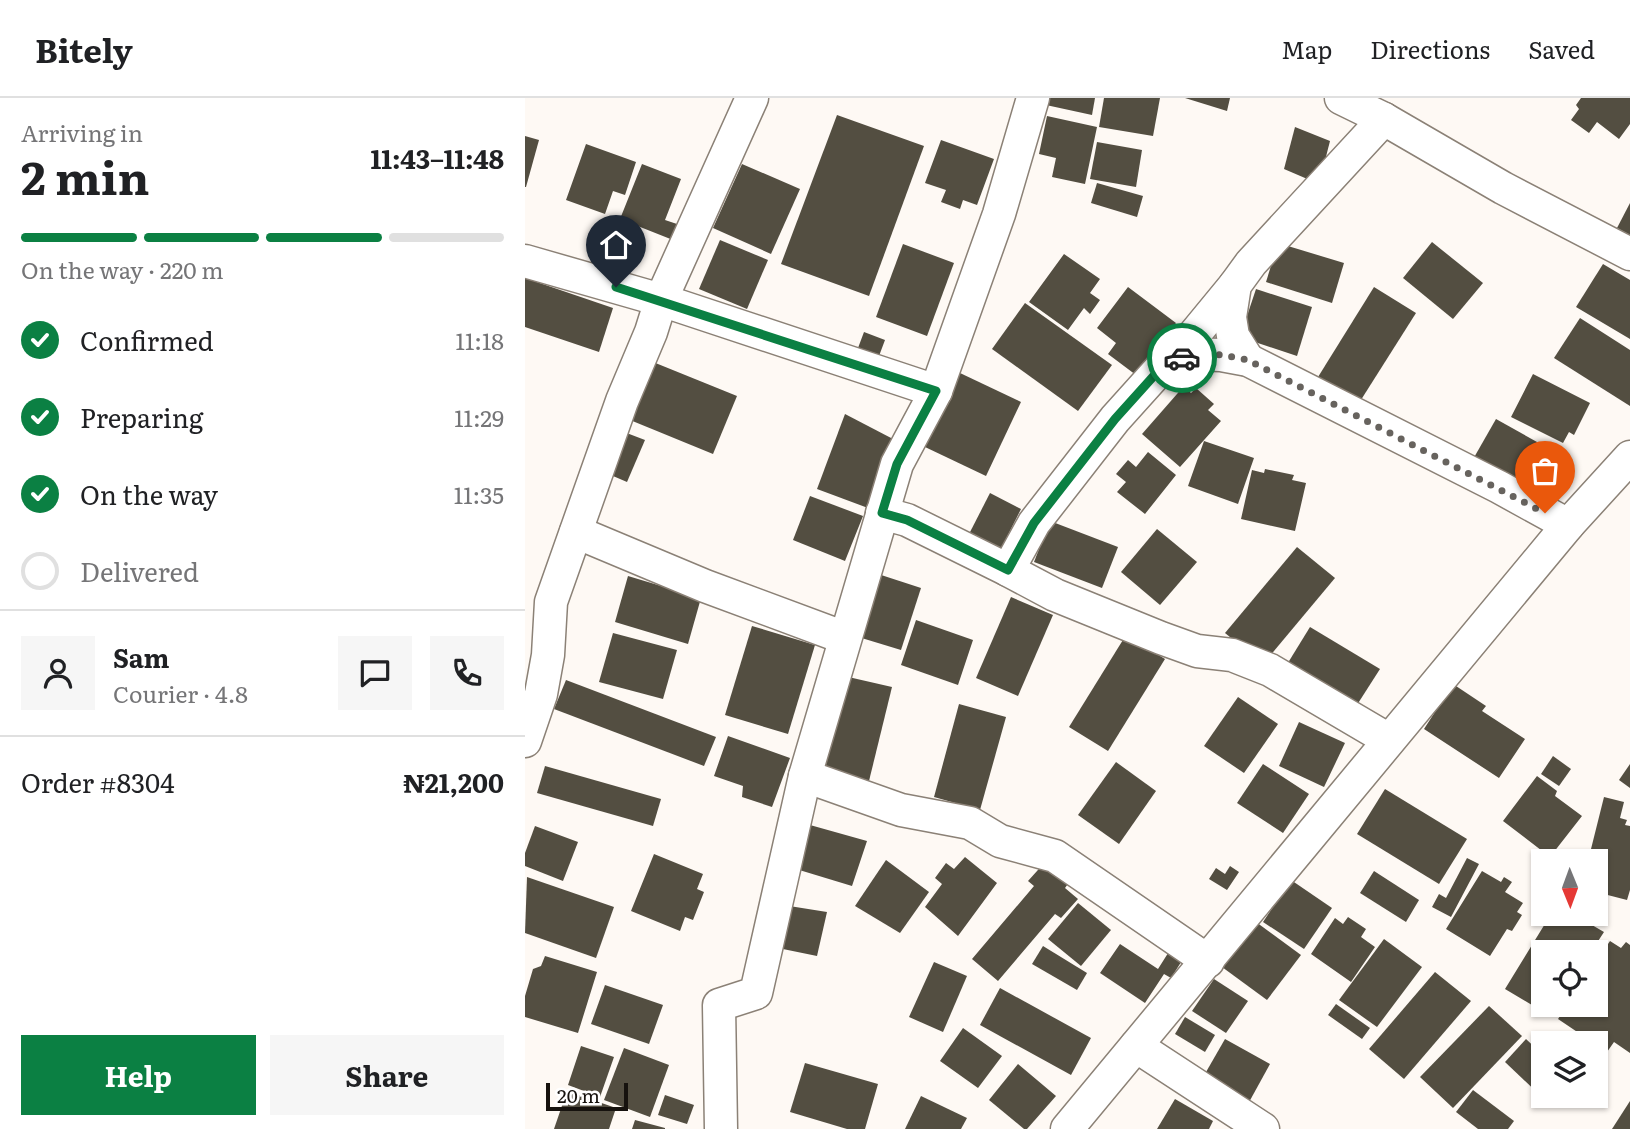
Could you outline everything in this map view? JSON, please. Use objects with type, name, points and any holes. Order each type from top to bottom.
[{"type":"street","points":[[525,741],[541,694],[548,655],[537,619],[551,602],[661,300],[752,98]]},
{"type":"street","points":[[721,1129],[719,1005],[755,993],[805,776],[897,464],[936,391],[999,214],[1033,98]]},
{"type":"street","points":[[1341,98],[1384,119],[1503,188],[1630,254]]},
{"type":"street","points":[[1170,364],[1251,263],[1384,119]]},
{"type":"street","points":[[525,261],[661,300],[936,391]]},
{"type":"street","points":[[1235,285],[1230,317],[1233,336],[1248,360]]},
{"type":"street","points":[[1008,570],[1034,523],[1115,419],[1160,369],[1189,354],[1221,355],[1248,360],[1499,487],[1568,525]]},
{"type":"street","points":[[1067,1129],[1568,525],[1630,457]]},
{"type":"street","points":[[882,513],[907,520],[1055,595],[1161,638],[1196,651],[1231,655],[1270,670],[1389,740]]},
{"type":"street","points":[[576,532],[705,586],[845,638]]},
{"type":"street","points":[[805,776],[901,810],[970,823],[1000,841],[1055,856],[1208,961]]},
{"type":"street","points":[[1136,1046],[1263,1129]]},
{"type":"building","points":[[1048,98],[1095,98],[1092,115],[1046,105]]},
{"type":"building","points":[[1104,98],[1160,98],[1153,136],[1099,127]]},
{"type":"building","points":[[1185,98],[1230,98],[1227,111]]},
{"type":"building","points":[[1581,98],[1630,98],[1630,124],[1619,139],[1597,122],[1589,133],[1571,120],[1579,109],[1576,105]]},
{"type":"building","points":[[837,115],[924,146],[869,296],[781,264]]},
{"type":"building","points":[[1047,116],[1097,127],[1085,184],[1052,177],[1056,158],[1039,154]]},
{"type":"building","points":[[1295,127],[1330,141],[1319,184],[1284,169]]},
{"type":"building","points":[[525,136],[539,140],[526,187],[525,187]]},
{"type":"building","points":[[941,140],[994,159],[977,205],[963,200],[960,209],[941,202],[946,190],[925,183]]},
{"type":"building","points":[[1097,142],[1142,150],[1136,187],[1090,179]]},
{"type":"building","points":[[586,144],[636,162],[625,195],[613,191],[605,214],[566,200]]},
{"type":"building","points":[[642,164],[681,179],[665,220],[680,225],[673,240],[620,219]]},
{"type":"building","points":[[742,164],[800,189],[771,254],[713,228]]},
{"type":"building","points":[[1097,183],[1143,196],[1137,217],[1091,203]]},
{"type":"building","points":[[1630,203],[1630,235],[1617,228]]},
{"type":"building","points":[[720,240],[768,260],[747,309],[699,289]]},
{"type":"building","points":[[1432,242],[1483,283],[1453,319],[1403,278]]},
{"type":"building","points":[[1278,243],[1344,263],[1332,303],[1266,282]]},
{"type":"building","points":[[903,244],[954,263],[927,336],[876,317]]},
{"type":"building","points":[[1064,254],[1100,279],[1090,293],[1100,300],[1090,314],[1084,308],[1068,330],[1029,302]]},
{"type":"building","points":[[1603,264],[1630,280],[1630,339],[1576,307]]},
{"type":"building","points":[[525,278],[613,308],[599,352],[525,327]]},
{"type":"building","points":[[1128,287],[1176,323],[1136,375],[1108,354],[1116,343],[1097,328]]},
{"type":"building","points":[[1374,287],[1416,313],[1359,403],[1318,377]]},
{"type":"building","points":[[1256,289],[1312,307],[1297,356],[1240,337]]},
{"type":"building","points":[[1025,303],[1112,365],[1078,411],[992,349]]},
{"type":"building","points":[[1580,318],[1630,350],[1630,406],[1554,358]]},
{"type":"building","points":[[864,332],[885,340],[876,364],[855,356]]},
{"type":"building","points":[[653,362],[737,396],[713,454],[630,420]]},
{"type":"building","points":[[960,373],[1021,402],[986,476],[925,447]]},
{"type":"building","points":[[1533,374],[1590,403],[1574,435],[1569,432],[1563,443],[1511,417]]},
{"type":"building","points":[[1184,386],[1191,393],[1196,388],[1214,404],[1208,410],[1221,421],[1180,467],[1142,434]]},
{"type":"building","points":[[845,414],[893,439],[868,508],[817,489]]},
{"type":"building","points":[[1496,419],[1537,442],[1513,485],[1472,461]]},
{"type":"building","points":[[624,432],[645,440],[627,482],[606,473]]},
{"type":"building","points":[[1204,441],[1254,458],[1238,504],[1188,486]]},
{"type":"building","points":[[1148,452],[1176,475],[1145,514],[1117,492],[1126,482],[1116,474],[1128,460],[1136,467]]},
{"type":"building","points":[[1265,469],[1294,475],[1292,480],[1306,483],[1295,531],[1241,519],[1252,470],[1264,473]]},
{"type":"building","points":[[990,493],[1021,509],[999,553],[967,538]]},
{"type":"building","points":[[810,496],[863,516],[845,561],[793,540]]},
{"type":"building","points":[[1050,521],[1118,547],[1102,588],[1034,562]]},
{"type":"building","points":[[1157,529],[1197,562],[1160,605],[1121,572]]},
{"type":"building","points":[[1297,547],[1335,578],[1263,664],[1225,633]]},
{"type":"building","points":[[875,573],[921,588],[901,650],[855,636]]},
{"type":"building","points":[[628,576],[701,598],[688,644],[615,622]]},
{"type":"building","points":[[1011,597],[1053,615],[1018,696],[976,678]]},
{"type":"building","points":[[916,620],[973,640],[958,685],[901,665]]},
{"type":"building","points":[[752,626],[815,645],[788,734],[725,715]]},
{"type":"building","points":[[1310,627],[1380,669],[1355,708],[1286,666]]},
{"type":"building","points":[[613,633],[677,650],[663,699],[599,682]]},
{"type":"building","points":[[1126,635],[1165,659],[1108,751],[1069,727]]},
{"type":"building","points":[[844,676],[892,687],[869,781],[821,769]]},
{"type":"building","points":[[566,680],[716,737],[704,766],[554,709]]},
{"type":"building","points":[[1453,684],[1486,706],[1482,711],[1525,739],[1499,778],[1424,729]]},
{"type":"building","points":[[1238,697],[1278,724],[1244,773],[1204,746]]},
{"type":"building","points":[[959,704],[1006,717],[980,810],[934,797]]},
{"type":"building","points":[[1299,722],[1345,743],[1324,787],[1279,766]]},
{"type":"building","points":[[728,736],[790,758],[772,807],[742,797],[743,786],[714,776]]},
{"type":"building","points":[[1553,756],[1571,769],[1559,786],[1541,774]]},
{"type":"building","points":[[1116,762],[1156,791],[1119,844],[1078,815]]},
{"type":"building","points":[[1263,764],[1309,794],[1283,833],[1237,803]]},
{"type":"building","points":[[1630,764],[1630,788],[1619,780]]},
{"type":"building","points":[[545,766],[661,799],[653,826],[537,793]]},
{"type":"building","points":[[1537,776],[1557,791],[1555,796],[1582,816],[1556,849],[1540,849],[1503,821]]},
{"type":"building","points":[[1385,789],[1467,839],[1439,884],[1357,834]]},
{"type":"building","points":[[1604,797],[1624,802],[1620,818],[1627,820],[1625,825],[1630,826],[1630,890],[1627,900],[1608,895],[1608,849],[1591,849]]},
{"type":"building","points":[[810,825],[867,841],[852,886],[796,869]]},
{"type":"building","points":[[535,826],[578,842],[563,881],[525,866],[525,853]]},
{"type":"building","points":[[654,854],[703,874],[697,889],[704,892],[693,920],[685,917],[680,931],[631,911]]},
{"type":"building","points":[[965,857],[997,883],[958,936],[925,907],[942,884],[935,878],[946,863],[954,869]]},
{"type":"building","points":[[1467,858],[1479,864],[1451,917],[1432,907],[1439,894],[1446,898]]},
{"type":"building","points":[[886,860],[929,892],[900,933],[855,906]]},
{"type":"building","points":[[1046,861],[1070,881],[1065,888],[1078,899],[1061,918],[1055,914],[998,981],[972,959],[1034,886],[1028,881]]},
{"type":"building","points":[[1230,866],[1239,872],[1227,890],[1209,879],[1216,868],[1225,874]]},
{"type":"building","points":[[1374,871],[1419,900],[1406,922],[1360,893]]},
{"type":"building","points":[[1482,871],[1501,882],[1504,877],[1512,882],[1505,892],[1523,903],[1517,912],[1522,915],[1512,931],[1507,929],[1490,956],[1446,929]]},
{"type":"building","points":[[527,877],[614,907],[596,958],[525,933]]},
{"type":"building","points":[[1291,880],[1332,908],[1304,949],[1263,922]]},
{"type":"building","points":[[1078,903],[1111,930],[1081,966],[1048,939]]},
{"type":"building","points":[[783,905],[827,912],[817,956],[778,948]]},
{"type":"building","points":[[1348,917],[1366,929],[1361,937],[1375,947],[1351,982],[1311,954],[1335,918],[1343,924]]},
{"type":"building","points":[[1256,922],[1301,955],[1267,1000],[1222,967]]},
{"type":"building","points":[[1544,926],[1594,926],[1604,932],[1599,940],[1535,940]]},
{"type":"building","points":[[1384,939],[1422,967],[1377,1027],[1339,1000]]},
{"type":"building","points":[[1610,941],[1621,948],[1626,942],[1630,945],[1630,1053],[1614,1042],[1608,1051],[1608,1031],[1576,1031],[1558,1019],[1608,1017]]},
{"type":"building","points":[[1120,944],[1158,969],[1170,950],[1183,959],[1171,978],[1164,974],[1145,1003],[1100,973]]},
{"type":"building","points":[[1043,946],[1087,973],[1077,990],[1032,964]]},
{"type":"building","points":[[1531,947],[1531,1004],[1505,989]]},
{"type":"building","points":[[545,956],[597,972],[578,1033],[525,1017],[525,996],[533,969],[541,966]]},
{"type":"building","points":[[934,962],[967,976],[943,1032],[909,1017]]},
{"type":"building","points":[[1435,972],[1471,1001],[1404,1079],[1369,1049]]},
{"type":"building","points":[[1214,979],[1248,1001],[1226,1033],[1192,1011]]},
{"type":"building","points":[[605,985],[663,1005],[649,1044],[591,1024]]},
{"type":"building","points":[[1000,988],[1091,1038],[1071,1075],[980,1025]]},
{"type":"building","points":[[1336,1004],[1370,1028],[1362,1039],[1328,1015]]},
{"type":"building","points":[[1489,1006],[1522,1036],[1453,1108],[1420,1077]]},
{"type":"building","points":[[1185,1017],[1215,1035],[1205,1052],[1175,1034]]},
{"type":"building","points":[[963,1028],[1002,1056],[978,1088],[940,1061]]},
{"type":"building","points":[[1225,1039],[1270,1064],[1248,1104],[1202,1079]]},
{"type":"building","points":[[1526,1039],[1531,1044],[1531,1087],[1505,1062]]},
{"type":"building","points":[[581,1046],[614,1057],[600,1097],[568,1085]]},
{"type":"building","points":[[624,1048],[669,1065],[650,1117],[604,1100]]},
{"type":"building","points":[[805,1063],[878,1084],[865,1129],[847,1129],[790,1112]]},
{"type":"building","points":[[1018,1064],[1056,1096],[1027,1129],[989,1100]]},
{"type":"building","points":[[1473,1090],[1514,1121],[1508,1129],[1478,1129],[1456,1112]]},
{"type":"building","points":[[567,1091],[616,1108],[609,1129],[554,1129]]},
{"type":"building","points":[[665,1095],[694,1105],[687,1124],[658,1115]]},
{"type":"building","points":[[921,1096],[967,1118],[961,1129],[905,1129]]},
{"type":"building","points":[[1175,1099],[1213,1121],[1209,1129],[1157,1129]]},
{"type":"building","points":[[1630,1101],[1630,1129],[1612,1129]]},
{"type":"building","points":[[635,1120],[665,1128],[665,1129],[632,1129]]},
{"type":"way so far","points":[[1182,358],[1189,354],[1221,355],[1248,360],[1545,513]]},
{"type":"route","points":[[616,287],[936,391],[897,464],[882,513],[907,520],[1008,570],[1034,523],[1115,419],[1160,369],[1182,358]]}]
